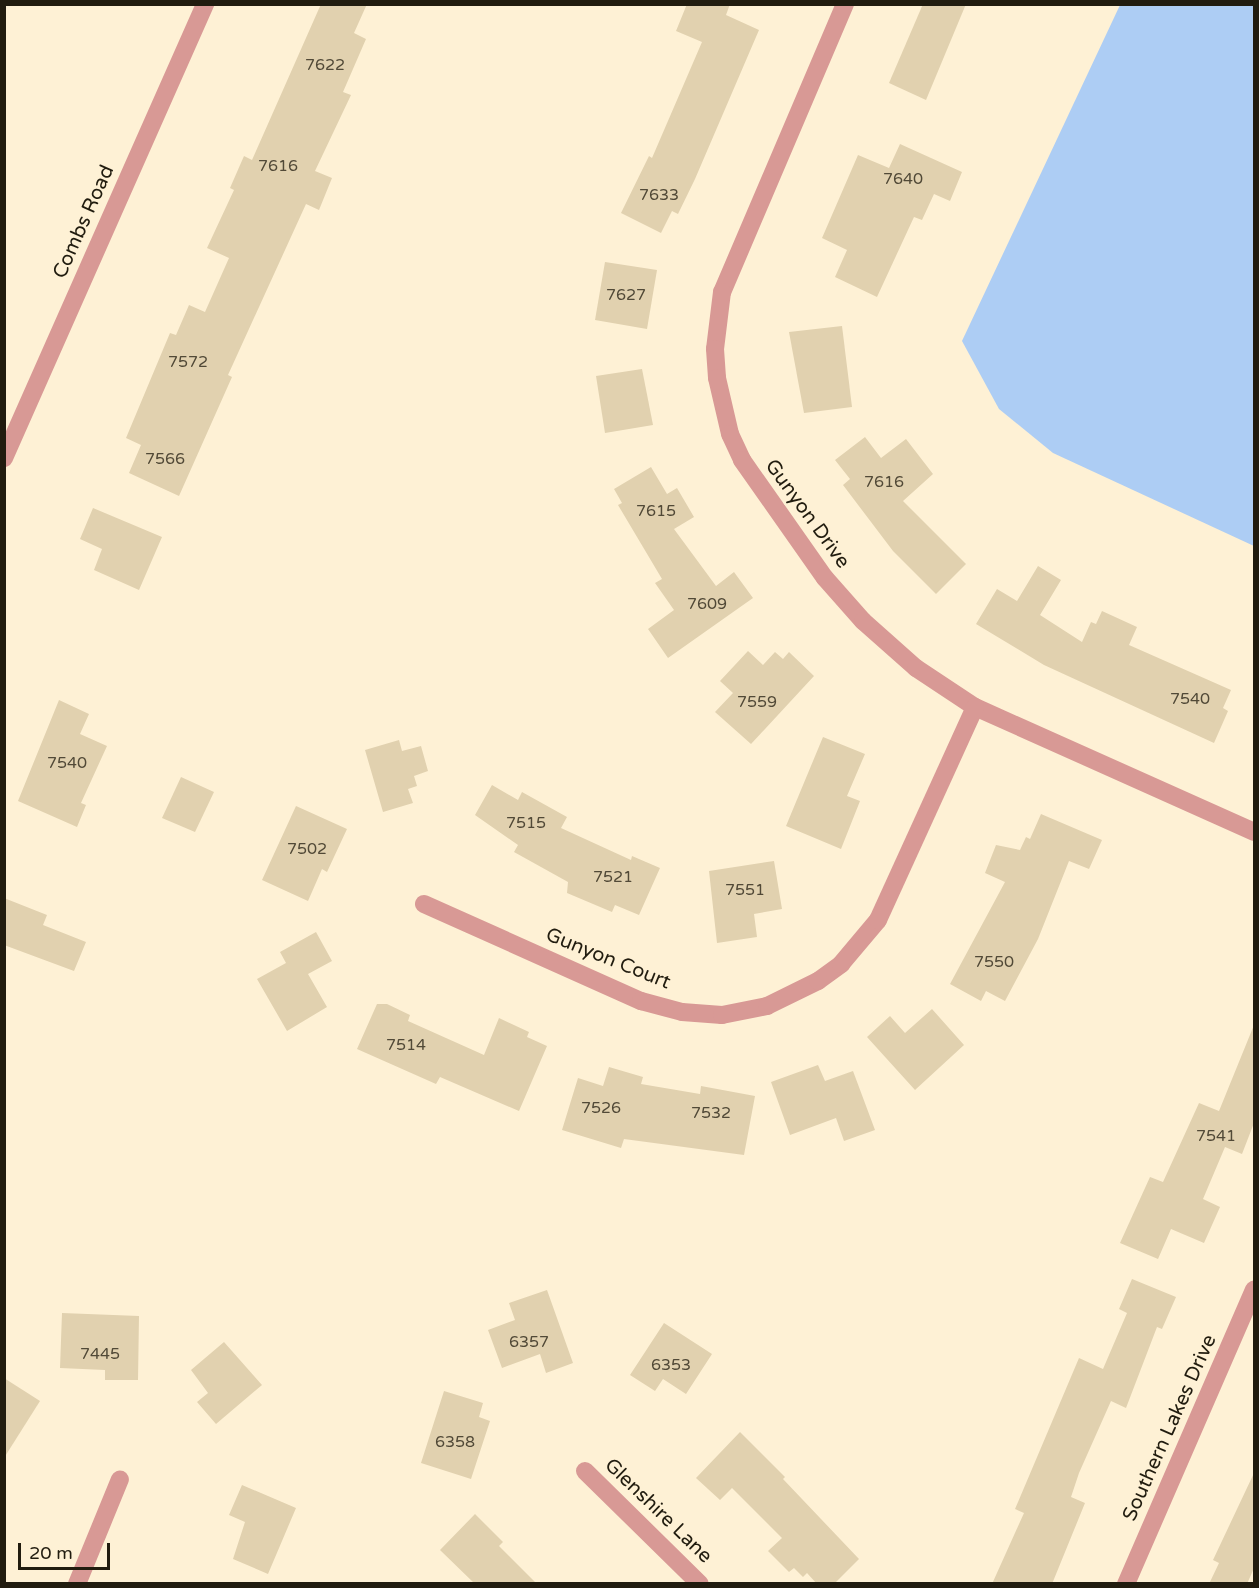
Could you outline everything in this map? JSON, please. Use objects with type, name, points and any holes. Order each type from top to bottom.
[{"type":"street","name":"Combs Road","points":[[4,458],[206,4]]},
{"type":"street","name":"Gunyon Drive","points":[[845,4],[727,276],[715,349],[719,391],[730,434],[748,473],[825,578],[883,640],[975,707],[1254,832]]},
{"type":"street","name":"Gunyon Court","points":[[424,904],[641,1001],[682,1012],[722,1015],[767,1006],[818,981],[841,964],[878,920],[975,707]]},
{"type":"street","name":"Southern Lakes Drive","points":[[1126,1584],[1254,1290]]},
{"type":"street","name":"Glenshire Lane","points":[[585,1472],[700,1584]]},
{"type":"street","points":[[77,1584],[120,1479]]},
{"type":"water","points":[[1120,5],[1254,5],[1254,546],[1053,453],[999,409],[962,341]]},
{"type":"building","points":[[321,4],[367,4],[354,33],[366,39],[343,92],[351,95],[315,171],[332,178],[319,210],[306,204],[228,375],[232,377],[179,496],[129,473],[141,445],[126,438],[170,333],[176,335],[189,305],[205,312],[229,258],[207,248],[234,190],[230,188],[244,156],[252,160]]},
{"type":"building","points":[[687,4],[730,4],[726,15],[759,30],[695,179],[678,214],[672,211],[661,233],[621,213],[649,156],[652,158],[702,42],[676,31]]},
{"type":"building","points":[[923,4],[966,4],[926,100],[889,83]]},
{"type":"building","points":[[900,144],[962,172],[950,201],[934,194],[922,220],[914,217],[877,297],[835,277],[847,250],[822,238],[858,155],[889,168]]},
{"type":"building","points":[[605,262],[657,270],[647,329],[595,320]]},
{"type":"building","points":[[842,326],[852,407],[804,413],[789,332]]},
{"type":"building","points":[[642,369],[653,425],[605,433],[596,376]]},
{"type":"building","points":[[865,437],[881,458],[906,439],[933,474],[903,501],[966,564],[936,594],[893,551],[843,485],[850,479],[835,460]]},
{"type":"building","points":[[651,467],[667,494],[677,488],[694,517],[674,529],[716,586],[734,572],[753,598],[668,658],[648,629],[674,610],[655,583],[662,579],[618,505],[622,503],[614,489]]},
{"type":"building","points":[[93,508],[162,537],[139,590],[94,570],[102,549],[80,539]]},
{"type":"building","points":[[1038,566],[1061,580],[1040,615],[1082,642],[1091,622],[1096,624],[1102,611],[1137,627],[1129,645],[1231,690],[1223,708],[1228,711],[1214,743],[1044,665],[976,624],[997,589],[1017,601]]},
{"type":"building","points":[[748,651],[763,665],[775,652],[783,659],[789,652],[814,676],[751,744],[715,712],[733,693],[720,681]]},
{"type":"building","points":[[59,700],[89,714],[80,734],[107,746],[81,803],[86,805],[77,827],[18,801]]},
{"type":"building","points":[[823,737],[865,754],[847,796],[860,801],[841,849],[786,826]]},
{"type":"building","points":[[399,740],[402,751],[421,746],[428,771],[414,776],[417,786],[408,789],[413,803],[383,812],[365,750]]},
{"type":"building","points":[[181,777],[214,792],[195,832],[162,818]]},
{"type":"building","points":[[492,785],[518,800],[522,792],[567,817],[561,828],[631,860],[632,856],[660,868],[639,915],[615,905],[612,912],[567,893],[568,882],[514,852],[518,845],[475,815]]},
{"type":"building","points":[[296,806],[347,829],[327,872],[322,869],[308,901],[262,880]]},
{"type":"building","points":[[1041,814],[1102,840],[1089,869],[1069,861],[1038,939],[1005,1001],[986,991],[981,1001],[950,984],[1005,882],[985,873],[996,845],[1020,850],[1026,837],[1030,839]]},
{"type":"building","points":[[774,861],[782,909],[754,914],[757,937],[717,943],[709,871]]},
{"type":"building","points":[[4,898],[47,915],[43,925],[86,942],[74,971],[4,945]]},
{"type":"building","points":[[316,932],[332,961],[308,974],[327,1007],[287,1031],[257,979],[286,963],[280,952]]},
{"type":"building","points":[[377,1004],[387,1004],[410,1015],[408,1021],[484,1055],[499,1018],[529,1032],[527,1037],[547,1046],[519,1111],[440,1077],[436,1084],[357,1049]]},
{"type":"building","points":[[932,1009],[964,1045],[915,1090],[867,1037],[890,1016],[905,1033]]},
{"type":"building","points":[[1254,1025],[1254,1123],[1242,1154],[1225,1147],[1203,1199],[1220,1207],[1204,1243],[1171,1229],[1158,1259],[1120,1243],[1150,1177],[1163,1182],[1199,1103],[1219,1111]]},
{"type":"building","points":[[818,1065],[825,1081],[853,1071],[875,1130],[844,1141],[836,1118],[790,1135],[771,1082]]},
{"type":"building","points":[[609,1067],[643,1077],[641,1084],[700,1094],[701,1086],[755,1096],[744,1155],[624,1139],[621,1148],[562,1130],[578,1078],[603,1086]]},
{"type":"building","points":[[1132,1279],[1176,1297],[1162,1329],[1157,1327],[1126,1408],[1111,1401],[1079,1473],[1071,1497],[1085,1503],[1052,1584],[992,1584],[1024,1513],[1015,1509],[1079,1358],[1103,1369],[1127,1313],[1119,1309]]},
{"type":"building","points":[[547,1290],[573,1363],[546,1373],[540,1354],[502,1368],[488,1330],[515,1320],[509,1303]]},
{"type":"building","points":[[62,1313],[139,1316],[138,1380],[105,1380],[105,1370],[60,1368]]},
{"type":"building","points":[[664,1323],[712,1354],[686,1394],[663,1379],[655,1391],[630,1375]]},
{"type":"building","points":[[224,1342],[262,1385],[216,1424],[197,1402],[208,1393],[191,1370]]},
{"type":"building","points":[[4,1378],[40,1401],[4,1458]]},
{"type":"building","points":[[444,1391],[483,1403],[479,1417],[490,1421],[471,1479],[421,1463]]},
{"type":"building","points":[[740,1432],[785,1477],[783,1479],[859,1559],[834,1584],[817,1584],[807,1573],[803,1577],[794,1568],[789,1572],[768,1551],[782,1538],[732,1488],[720,1500],[696,1478]]},
{"type":"building","points":[[1254,1473],[1254,1568],[1247,1584],[1209,1584],[1219,1563],[1213,1560]]},
{"type":"building","points":[[242,1485],[296,1508],[268,1574],[233,1559],[245,1522],[229,1515]]},
{"type":"building","points":[[475,1514],[503,1542],[499,1546],[537,1584],[475,1584],[440,1550]]}]
